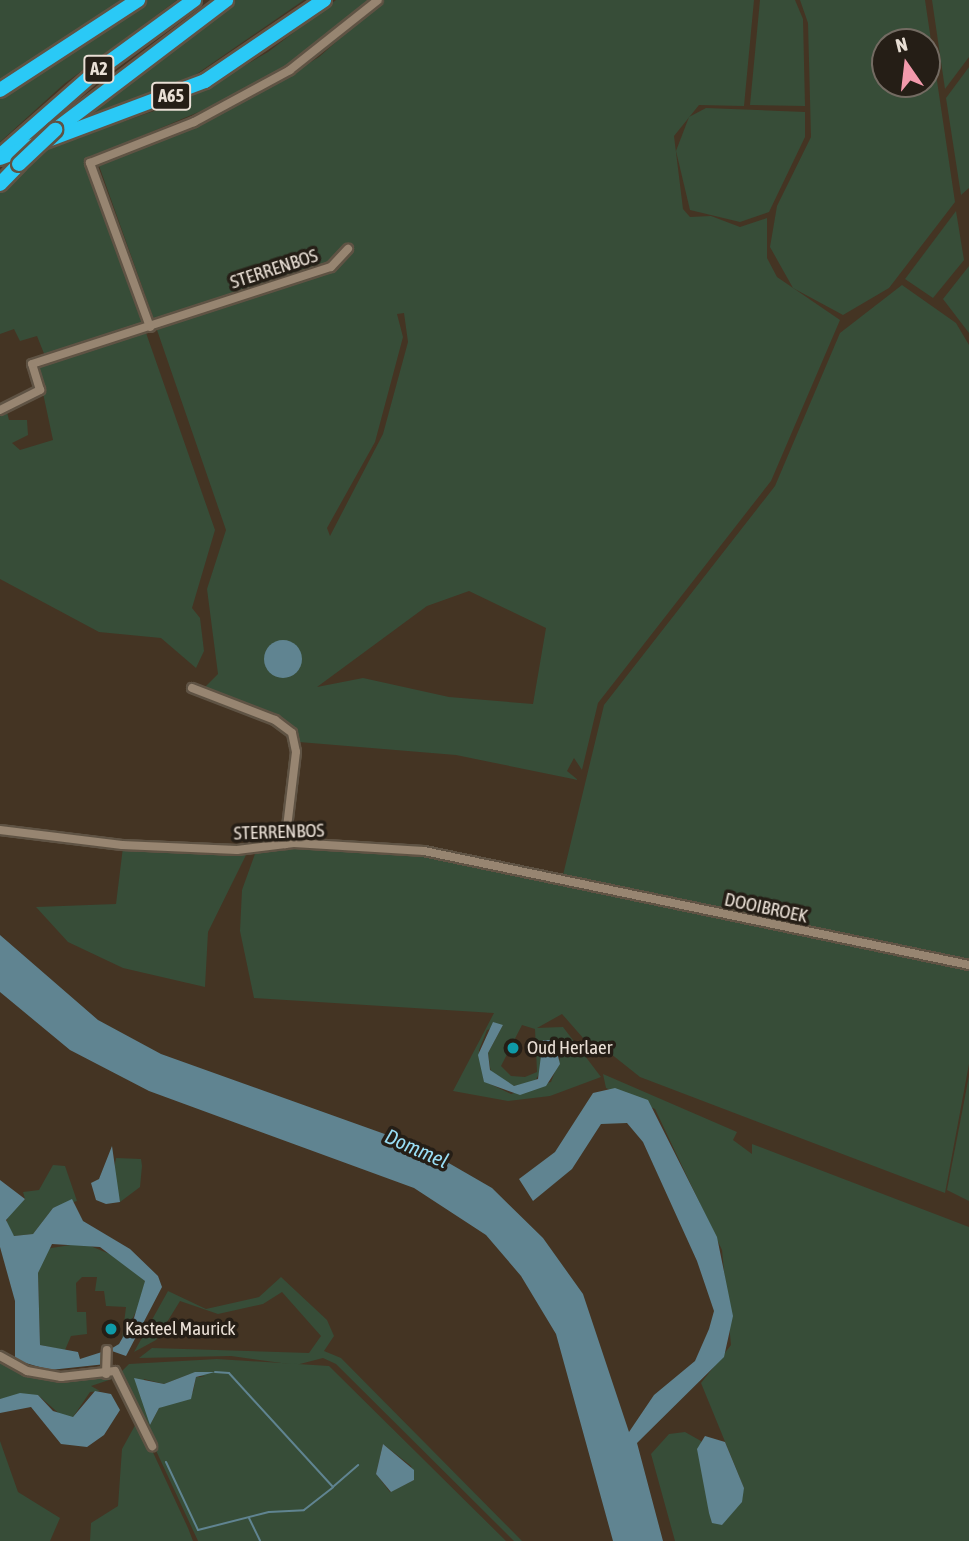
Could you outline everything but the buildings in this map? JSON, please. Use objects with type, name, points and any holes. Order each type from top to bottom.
[{"type":"highway","points":[[0,90],[138,0]]},
{"type":"highway","name":"A2","points":[[0,157],[94,73],[194,0]]},
{"type":"highway","name":"A2","points":[[0,184],[55,130],[226,0]]},
{"type":"highway","name":"A65","points":[[0,157],[205,81],[324,0]]},
{"type":"street","points":[[150,327],[90,163],[194,122],[290,70],[378,0]]},
{"type":"street","name":"STERRENBOS","points":[[0,410],[40,390],[32,364],[331,267],[348,249]]},
{"type":"street","points":[[192,688],[275,720],[292,733],[296,752],[285,844]]},
{"type":"street","name":"STERRENBOS","points":[[0,830],[122,845],[237,850],[285,844],[424,851],[558,878]]},
{"type":"street","name":"DOOIBROEK","points":[[558,878],[969,965]]},
{"type":"street","points":[[106,1374],[108,1354]]},
{"type":"street","points":[[0,1356],[35,1373],[106,1374],[115,1371],[152,1446]]},
{"type":"green space","points":[[0,0],[122,0],[0,81]]},
{"type":"green space","points":[[147,0],[177,0],[64,84],[0,142],[0,97]]},
{"type":"green space","points":[[236,0],[304,0],[185,82],[76,124],[82,111]]},
{"type":"green space","points":[[336,0],[373,0],[315,51],[253,89],[85,160],[143,326],[45,356],[37,336],[20,341],[14,329],[0,334],[0,191],[41,150],[183,101],[268,52]]},
{"type":"green space","points":[[383,0],[754,0],[744,106],[699,105],[674,136],[683,209],[690,217],[711,216],[740,227],[767,218],[767,258],[777,277],[840,320],[771,481],[598,703],[582,770],[574,758],[567,771],[578,780],[456,755],[299,742],[279,716],[203,689],[218,674],[207,589],[226,530],[157,330],[336,268],[352,246],[346,245],[331,263],[154,320],[98,163],[256,95],[319,57]],"holes":[[[404,313],[408,342],[383,434],[330,536],[327,528],[375,442],[403,337],[397,314]],[[469,591],[546,628],[533,704],[449,697],[363,678],[317,687],[427,606]]]},
{"type":"green space","points":[[760,0],[795,0],[803,19],[805,106],[750,105]]},
{"type":"green space","points":[[800,0],[925,0],[929,28],[871,28],[871,98],[940,98],[955,202],[889,288],[843,315],[793,288],[770,247],[777,206],[811,137],[808,23]]},
{"type":"green space","points":[[932,0],[969,0],[969,57],[945,89],[941,62],[941,28],[936,28]]},
{"type":"green space","points":[[969,67],[969,188],[961,195],[946,98]]},
{"type":"green space","points":[[706,108],[805,112],[805,137],[769,212],[740,222],[690,210],[676,151],[689,117]]},
{"type":"green space","points":[[956,211],[964,260],[933,298],[905,279]]},
{"type":"green space","points":[[969,266],[969,333],[943,299]]},
{"type":"green space","points":[[902,285],[956,323],[969,345],[969,961],[563,875],[604,705],[775,486],[840,333]]},
{"type":"green space","points":[[145,330],[215,530],[192,608],[200,618],[204,651],[196,668],[161,638],[99,632],[0,579],[0,414],[6,408],[9,420],[27,420],[28,435],[12,443],[20,450],[53,440],[37,365]]},
{"type":"green space","points":[[123,847],[248,851],[208,932],[205,987],[123,968],[68,942],[36,907],[116,904]]},
{"type":"green space","points":[[295,847],[405,851],[969,969],[969,1064],[945,1193],[640,1077],[601,1046],[591,1047],[562,1014],[537,1028],[563,1027],[601,1077],[550,1096],[508,1101],[453,1091],[494,1013],[254,998],[240,931],[242,890],[256,851]],"holes":[[[503,1025],[488,1053],[491,1073],[514,1086],[535,1081],[545,1064],[543,1040],[557,1046],[560,1058],[551,1082],[511,1094],[484,1081],[479,1050],[487,1030]],[[522,1025],[535,1029],[537,1072],[525,1077],[511,1076],[501,1066]]]},
{"type":"green space","points":[[603,1074],[737,1132],[733,1140],[752,1154],[752,1144],[969,1227],[969,1541],[675,1541],[651,1454],[669,1434],[685,1432],[701,1441],[709,1513],[722,1525],[744,1488],[701,1383],[731,1345],[722,1250],[655,1109],[606,1088]]},
{"type":"green space","points":[[969,1076],[969,1201],[947,1190]]},
{"type":"green space","points":[[116,1158],[141,1159],[142,1166],[140,1187],[120,1202],[113,1175]]},
{"type":"green space","points":[[53,1165],[65,1166],[77,1201],[53,1208],[33,1234],[14,1236],[6,1227],[8,1214],[25,1199],[23,1192],[39,1190]]},
{"type":"green space","points":[[83,1243],[122,1259],[145,1281],[144,1296],[122,1339],[126,1307],[106,1306],[104,1291],[95,1291],[97,1277],[82,1277],[76,1283],[77,1312],[86,1312],[87,1334],[71,1336],[65,1350],[40,1345],[38,1273],[45,1249]]},
{"type":"green space","points":[[281,1277],[327,1320],[334,1336],[324,1351],[341,1358],[522,1541],[514,1541],[336,1364],[323,1358],[296,1365],[231,1356],[139,1358],[152,1348],[309,1353],[321,1336],[282,1292],[263,1304],[218,1314],[180,1301],[156,1340],[134,1352],[168,1291],[206,1309],[259,1297]]},
{"type":"green space","points":[[0,1358],[73,1379],[112,1379],[91,1386],[100,1391],[90,1392],[73,1417],[63,1417],[38,1395],[0,1399]]},
{"type":"green space","points":[[217,1359],[329,1366],[506,1541],[198,1541],[120,1373],[129,1364]],"holes":[[[190,1374],[205,1377],[196,1377],[193,1392],[159,1408],[150,1425],[144,1379],[164,1384]],[[383,1444],[411,1466],[414,1480],[390,1492],[376,1474]]]},
{"type":"green space","points":[[138,1420],[193,1541],[90,1541],[91,1523],[118,1506],[122,1449]]},
{"type":"green space","points":[[0,1441],[18,1492],[60,1518],[50,1541],[0,1541]]},
{"type":"water","points":[[283,640],[296,646],[302,659],[296,672],[283,678],[270,672],[264,659],[270,646]]},
{"type":"water","name":"Dommel","points":[[0,935],[98,1020],[161,1054],[421,1147],[492,1188],[543,1238],[583,1294],[629,1432],[654,1395],[695,1361],[709,1329],[714,1311],[697,1261],[643,1142],[627,1123],[601,1124],[572,1169],[533,1201],[519,1179],[555,1152],[593,1093],[615,1088],[648,1100],[717,1237],[733,1316],[724,1357],[637,1443],[663,1541],[613,1541],[556,1334],[521,1276],[486,1235],[414,1188],[149,1091],[70,1050],[0,992]]},
{"type":"water","points":[[493,1022],[503,1025],[488,1053],[490,1070],[514,1086],[538,1079],[543,1040],[554,1040],[560,1064],[546,1086],[520,1095],[484,1082],[478,1055]]},
{"type":"water","points":[[112,1146],[120,1202],[106,1204],[96,1200],[91,1183],[99,1179]]},
{"type":"water","points":[[0,1180],[25,1199],[6,1220],[14,1236],[33,1234],[53,1208],[72,1199],[83,1221],[130,1249],[158,1276],[162,1287],[126,1356],[109,1350],[119,1344],[134,1318],[145,1281],[100,1247],[52,1244],[38,1273],[40,1345],[78,1352],[80,1359],[105,1351],[106,1364],[50,1370],[15,1360],[15,1301],[0,1247]]},
{"type":"water","points":[[195,1372],[215,1372],[196,1377],[191,1399],[159,1408],[150,1425],[134,1378],[164,1384]]},
{"type":"water","points":[[95,1391],[111,1394],[120,1410],[104,1435],[87,1447],[61,1444],[31,1407],[0,1413],[0,1399],[20,1393],[38,1395],[53,1411],[73,1417]]},
{"type":"water","points":[[705,1436],[725,1442],[744,1488],[742,1502],[722,1525],[712,1523],[709,1513],[697,1449]]},
{"type":"water","points":[[383,1444],[414,1470],[414,1480],[391,1492],[376,1474]]},
{"type":"waterway","points":[[166,1462],[198,1530],[269,1512],[304,1510],[333,1487],[229,1373],[215,1372]]},
{"type":"waterway","points":[[334,1486],[358,1465]]},
{"type":"waterway","points":[[249,1518],[260,1541]]},
{"type":"place","name":"Oud Herlaer","points":[[513,1048]]},
{"type":"place","name":"Kasteel Maurick","points":[[111,1329]]}]
